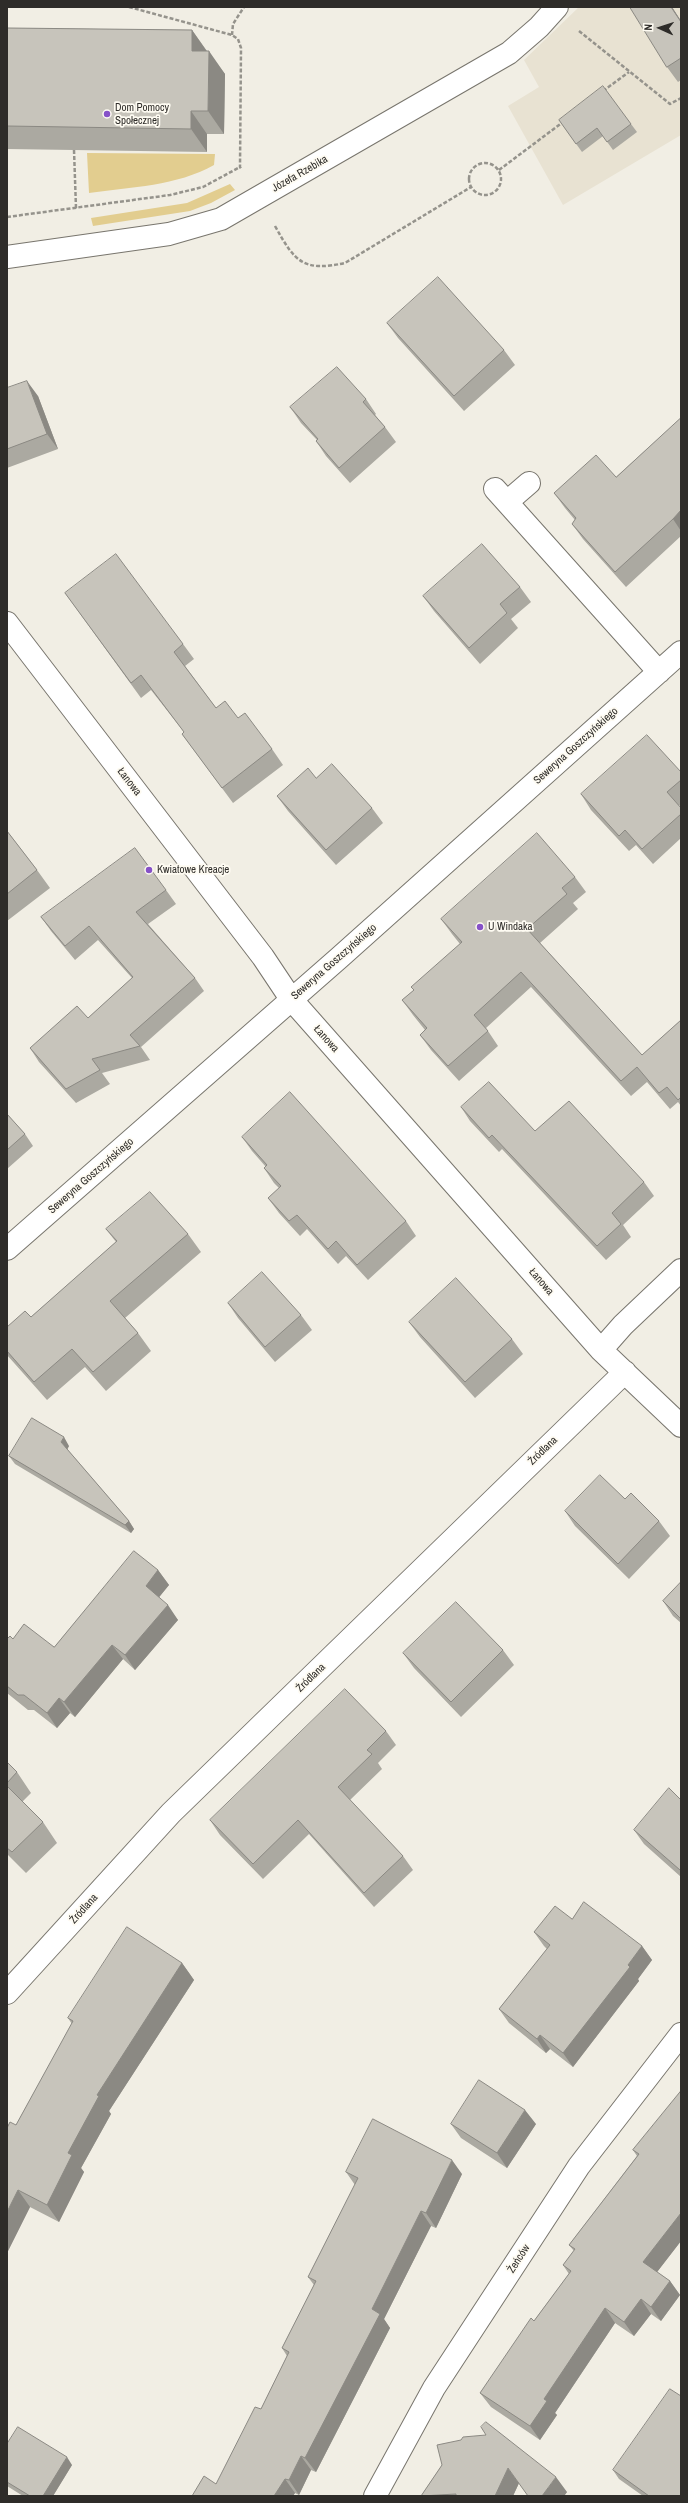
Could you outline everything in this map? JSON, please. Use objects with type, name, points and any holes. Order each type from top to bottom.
[{"type":"street","name":"Józefa Rzebika","points":[[7,257],[196,228],[221,219],[509,53],[556,9]]},
{"type":"street","points":[[528,483],[501,496],[659,672]]},
{"type":"street","name":"Łanowa","points":[[7,622],[263,957],[291,999],[601,1350],[681,1426]]},
{"type":"street","name":"Seweryna Goszczyńskiego","points":[[7,1249],[681,652]]},
{"type":"street","points":[[601,1350],[623,1325],[681,1270]]},
{"type":"street","name":"Źródlana","points":[[7,1993],[171,1813],[625,1372]]},
{"type":"street","name":"Żeńców","points":[[375,2496],[434,2388],[579,2166],[681,2034]]},
{"type":"path","points":[[129,7],[232,35],[238,39],[241,48],[240,167],[288,248],[303,264],[323,268],[346,263],[471,187]]},
{"type":"path","points":[[232,35],[233,24],[244,7]]},
{"type":"path","points":[[556,9],[629,72],[670,104],[681,98]]},
{"type":"path","points":[[598,95],[629,72]]},
{"type":"path","points":[[499,170],[567,118]]},
{"type":"path","points":[[74,150],[76,208]]},
{"type":"path","points":[[485,162],[490,163],[499,170],[502,181],[497,191],[493,194],[483,196],[471,187],[469,176],[474,167],[485,162]]},
{"type":"path","points":[[7,217],[170,195],[203,187],[240,167]]},
{"type":"shaded area","points":[[579,7],[681,7],[681,135],[563,205],[508,106],[539,87],[524,60]]},
{"type":"shaded area","points":[[87,153],[215,154],[214,165],[200,172],[169,182],[89,193]]},
{"type":"shaded area","points":[[230,184],[235,190],[211,203],[190,211],[93,226],[91,218],[187,203]]},
{"type":"building","points":[[630,7],[671,7],[681,22],[681,58],[667,67]]},
{"type":"building","name":"Dom Pomocy Społecznej","points":[[7,28],[192,30],[192,51],[209,51],[208,111],[191,111],[191,129],[7,126]]},
{"type":"building","points":[[603,86],[631,124],[607,142],[597,128],[576,144],[559,120]]},
{"type":"building","points":[[438,277],[504,350],[454,396],[387,323]]},
{"type":"building","points":[[337,367],[366,399],[363,402],[385,427],[339,468],[316,441],[318,439],[290,407]]},
{"type":"building","points":[[27,381],[47,434],[7,449],[7,388]]},
{"type":"building","points":[[681,418],[681,510],[615,572],[572,524],[576,518],[554,493],[596,455],[616,477]]},
{"type":"building","points":[[482,544],[520,587],[500,604],[507,613],[469,648],[423,596]]},
{"type":"building","points":[[116,554],[183,644],[174,652],[216,708],[225,701],[238,718],[245,713],[272,749],[222,788],[182,734],[184,732],[141,675],[131,683],[65,593]]},
{"type":"building","points":[[647,735],[681,772],[681,780],[667,792],[681,808],[681,814],[642,849],[625,830],[619,836],[581,794]]},
{"type":"building","points":[[332,764],[372,808],[326,850],[277,796],[308,768],[316,778]]},
{"type":"building","points":[[7,831],[37,870],[7,894]]},
{"type":"building","points":[[537,833],[575,877],[562,888],[567,894],[527,929],[642,1055],[681,1020],[681,1097],[678,1100],[667,1087],[659,1093],[637,1067],[621,1081],[521,972],[474,1015],[488,1031],[448,1066],[420,1035],[427,1028],[402,1000],[414,990],[411,987],[462,942],[441,919]]},
{"type":"building","points":[[135,848],[166,890],[136,912],[195,978],[130,1035],[140,1046],[92,1059],[100,1070],[66,1089],[30,1048],[77,1006],[88,1018],[133,977],[89,926],[65,946],[41,917]]},
{"type":"building","points":[[489,1082],[535,1131],[569,1101],[644,1182],[612,1213],[621,1224],[597,1246],[492,1135],[489,1138],[461,1107]]},
{"type":"building","points":[[290,1092],[406,1221],[357,1265],[336,1241],[328,1249],[297,1215],[289,1221],[268,1198],[281,1186],[264,1168],[267,1165],[242,1137]]},
{"type":"building","points":[[7,1114],[25,1134],[7,1150]]},
{"type":"building","points":[[150,1192],[188,1234],[110,1301],[138,1333],[93,1372],[72,1349],[34,1382],[7,1351],[7,1327],[25,1311],[31,1317],[117,1241],[106,1229]]},
{"type":"building","points":[[262,1272],[301,1315],[265,1347],[228,1303]]},
{"type":"building","points":[[456,1278],[512,1339],[465,1382],[409,1322]]},
{"type":"building","points":[[32,1418],[64,1437],[61,1442],[129,1521],[125,1525],[9,1456]]},
{"type":"building","points":[[600,1475],[625,1499],[631,1493],[659,1521],[618,1564],[565,1511]]},
{"type":"building","points":[[134,1551],[158,1570],[146,1586],[168,1605],[125,1655],[112,1645],[64,1702],[59,1698],[47,1713],[24,1695],[18,1695],[7,1686],[7,1637],[8,1638],[10,1636],[13,1639],[24,1624],[54,1647]]},
{"type":"building","points":[[681,1582],[681,1619],[663,1601]]},
{"type":"building","points":[[456,1602],[503,1650],[451,1702],[403,1653]]},
{"type":"building","points":[[345,1689],[386,1731],[367,1750],[372,1754],[338,1787],[403,1856],[364,1893],[298,1820],[253,1864],[210,1820]]},
{"type":"building","points":[[7,1762],[17,1772],[7,1783]]},
{"type":"building","points":[[7,1786],[43,1822],[12,1852],[7,1848]]},
{"type":"building","points":[[669,1788],[681,1800],[680,1870],[634,1830]]},
{"type":"building","points":[[584,1902],[642,1946],[628,1965],[630,1967],[563,2053],[540,2035],[537,2039],[499,2009],[550,1945],[534,1932],[555,1906],[572,1919]]},
{"type":"building","points":[[127,1927],[182,1963],[97,2095],[99,2096],[68,2153],[72,2155],[47,2205],[18,2190],[7,2212],[7,2128],[10,2122],[16,2125],[73,2021],[68,2018]]},
{"type":"building","points":[[479,2080],[525,2110],[497,2153],[451,2124]]},
{"type":"building","points":[[681,2091],[681,2213],[643,2262],[670,2281],[651,2307],[641,2299],[624,2322],[605,2308],[544,2399],[547,2401],[530,2426],[480,2393],[531,2318],[534,2321],[571,2271],[563,2265],[575,2249],[569,2245],[639,2154],[633,2150]]},
{"type":"building","points":[[373,2119],[452,2160],[426,2213],[421,2211],[372,2309],[380,2314],[305,2458],[301,2456],[289,2480],[285,2479],[274,2496],[192,2496],[204,2476],[216,2484],[255,2407],[261,2409],[289,2352],[282,2348],[316,2281],[308,2277],[358,2178],[346,2172]]},
{"type":"building","points":[[670,2389],[681,2396],[681,2496],[649,2496],[613,2470]]},
{"type":"building","points":[[486,2422],[556,2477],[542,2496],[528,2496],[508,2468],[495,2496],[456,2496],[456,2494],[421,2496],[442,2465],[437,2445],[461,2440],[463,2437],[486,2435],[481,2427]]},
{"type":"building","points":[[18,2427],[67,2457],[43,2496],[30,2496],[7,2482],[7,2444]]},
{"type":"place","name":"Dom Pomocy Społecznej","points":[[107,114]]},
{"type":"place","name":"Kwiatowe Kreacje","points":[[149,870]]},
{"type":"place","name":"U Windaka","points":[[480,927]]}]
